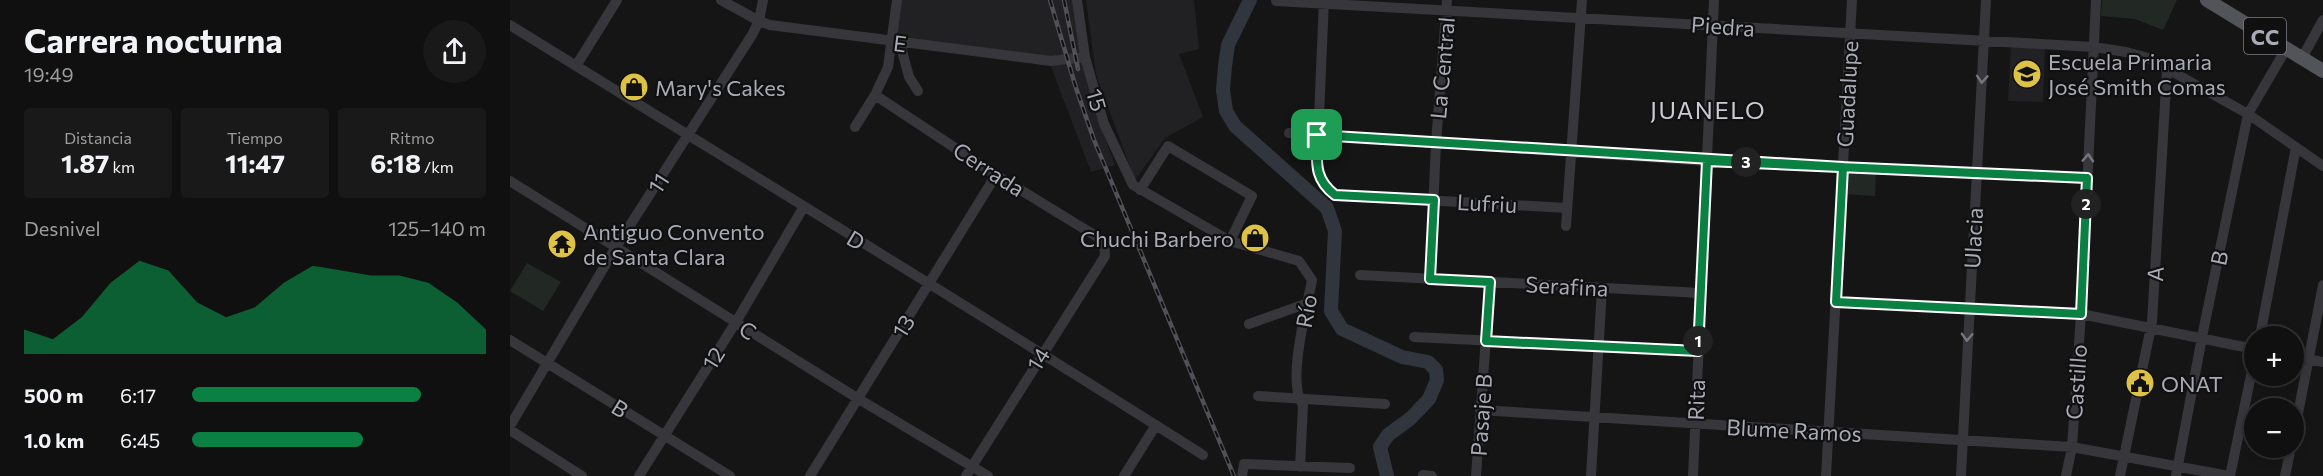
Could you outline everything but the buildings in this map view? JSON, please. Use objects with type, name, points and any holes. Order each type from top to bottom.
[{"type":"main road","name":"CC","points":[[2207,0],[2323,71]]},
{"type":"street","points":[[576,66],[617,0]]},
{"type":"street","name":"E","points":[[721,0],[770,25],[896,43],[1051,61],[1085,57]]},
{"type":"street","name":"11","points":[[510,428],[546,362],[616,246],[759,21],[763,0]]},
{"type":"street","points":[[855,127],[875,95],[896,43],[897,0]]},
{"type":"street","name":"15","points":[[1077,0],[1085,57],[1104,124],[1133,185],[1140,190]]},
{"type":"street","points":[[1566,226],[1582,0]]},
{"type":"street","name":"Rita","points":[[1693,476],[1714,0]]},
{"type":"street","name":"Guadalupe","points":[[1826,476],[1852,0]]},
{"type":"street","name":"Ulacia","points":[[1961,476],[1986,0]]},
{"type":"street","name":"Castillo","points":[[2066,476],[2072,447],[2081,314],[2096,0]]},
{"type":"street","name":"Piedra","points":[[1276,1],[1447,5],[1581,17],[2094,47],[2126,52],[2148,58],[2248,114],[2323,166]]},
{"type":"street","points":[[1317,135],[1324,2]]},
{"type":"street","name":"La Central","points":[[1430,279],[1436,143],[1447,5]]},
{"type":"street","points":[[2301,58],[2323,20]]},
{"type":"street","name":"D","points":[[510,25],[1203,455]]},
{"type":"street","points":[[896,43],[909,77],[918,91]]},
{"type":"street","name":"B","points":[[2177,471],[2248,114],[2286,49]]},
{"type":"street","name":"A","points":[[2120,476],[2151,328],[2167,70]]},
{"type":"street","name":"Cerrada","points":[[875,95],[996,175],[1104,241]]},
{"type":"street","points":[[1289,133],[1707,161],[2087,178]]},
{"type":"street","name":"Lufriu","points":[[1317,135],[1317,164],[1320,179],[1335,195],[1567,208]]},
{"type":"street","points":[[1140,190],[1168,146],[1252,196],[1230,241]]},
{"type":"street","points":[[2262,326],[2296,147]]},
{"type":"street","name":"13","points":[[810,476],[996,175]]},
{"type":"street","name":"C","points":[[510,181],[857,398],[988,476]]},
{"type":"street","name":"Río","points":[[1140,190],[1230,241],[1299,261],[1312,280],[1297,357],[1298,399],[1303,405],[1308,470]]},
{"type":"street","name":"12","points":[[639,476],[736,322],[803,208]]},
{"type":"street","name":"14","points":[[966,476],[1105,256],[1104,241]]},
{"type":"street","name":"Serafina","points":[[1360,276],[1701,293]]},
{"type":"street","name":"Pasaje B","points":[[1476,476],[1490,282]]},
{"type":"street","points":[[2301,398],[2323,285]]},
{"type":"street","points":[[1591,476],[1602,288]]},
{"type":"street","points":[[1836,302],[2081,314],[2244,347]]},
{"type":"street","points":[[1249,324],[1308,303]]},
{"type":"street","points":[[1414,337],[1698,351]]},
{"type":"street","name":"B","points":[[510,340],[730,476]]},
{"type":"street","points":[[2304,358],[2323,362]]},
{"type":"street","points":[[2230,476],[2249,386]]},
{"type":"street","points":[[1258,396],[1385,404]]},
{"type":"street","name":"Blume Ramos","points":[[1480,410],[2072,447],[2123,456],[2177,471],[2230,476]]},
{"type":"street","points":[[1125,476],[1156,426]]},
{"type":"street","points":[[510,428],[582,476]]},
{"type":"street","points":[[2285,476],[2289,458]]},
{"type":"street","points":[[1242,476],[1244,464],[1308,470],[1350,468]]},
{"type":"shaded area","points":[[901,0],[1073,0],[1080,54],[1095,112],[1115,165],[1091,172],[1047,56],[895,38]]},
{"type":"shaded area","points":[[1086,0],[1194,0],[1199,49],[1179,54],[1203,117],[1165,138],[1135,180],[1096,75]]},
{"type":"shaded area","points":[[2102,0],[2177,0],[2163,30],[2135,19],[2101,16]]},
{"type":"shaded area","name":"Escuela Primaria José Smith Comas","points":[[2011,45],[2045,47],[2043,102],[2008,101]]},
{"type":"shaded area","points":[[1846,170],[1876,172],[1875,196],[1844,194]]},
{"type":"shaded area","points":[[527,263],[561,282],[543,311],[510,291]]},
{"type":"waterway","points":[[1250,0],[1228,45],[1223,90],[1226,111],[1235,126],[1327,208],[1335,231],[1331,311],[1342,329],[1402,357],[1428,362],[1436,370],[1437,380],[1429,399],[1411,418],[1388,435],[1380,447],[1387,476]]},
{"type":"railway","points":[[1050,0],[1094,140],[1234,476]]},
{"type":"railway","points":[[1064,0],[1078,69]]},
{"type":"place","name":"Escuela Primaria José Smith Comas","points":[[2027,74]]},
{"type":"place","name":"Mary's Cakes","points":[[634,87]]},
{"type":"place","name":"Chuchi Barbero","points":[[1255,238]]},
{"type":"place","name":"Antiguo Convento de Santa Clara","points":[[562,244]]},
{"type":"place","name":"ONAT","points":[[2140,383]]},
{"type":"district","name":"JUANELO","points":[[1708,109]]},
{"type":"route","points":[[1317,135],[1317,164],[1320,179],[1325,188],[1335,195],[1434,200],[1430,279],[1490,282],[1486,341],[1698,351],[1707,161],[1843,167],[2087,178],[2081,314],[1836,302],[1843,167],[1776,164],[1707,161],[1317,135]]}]
